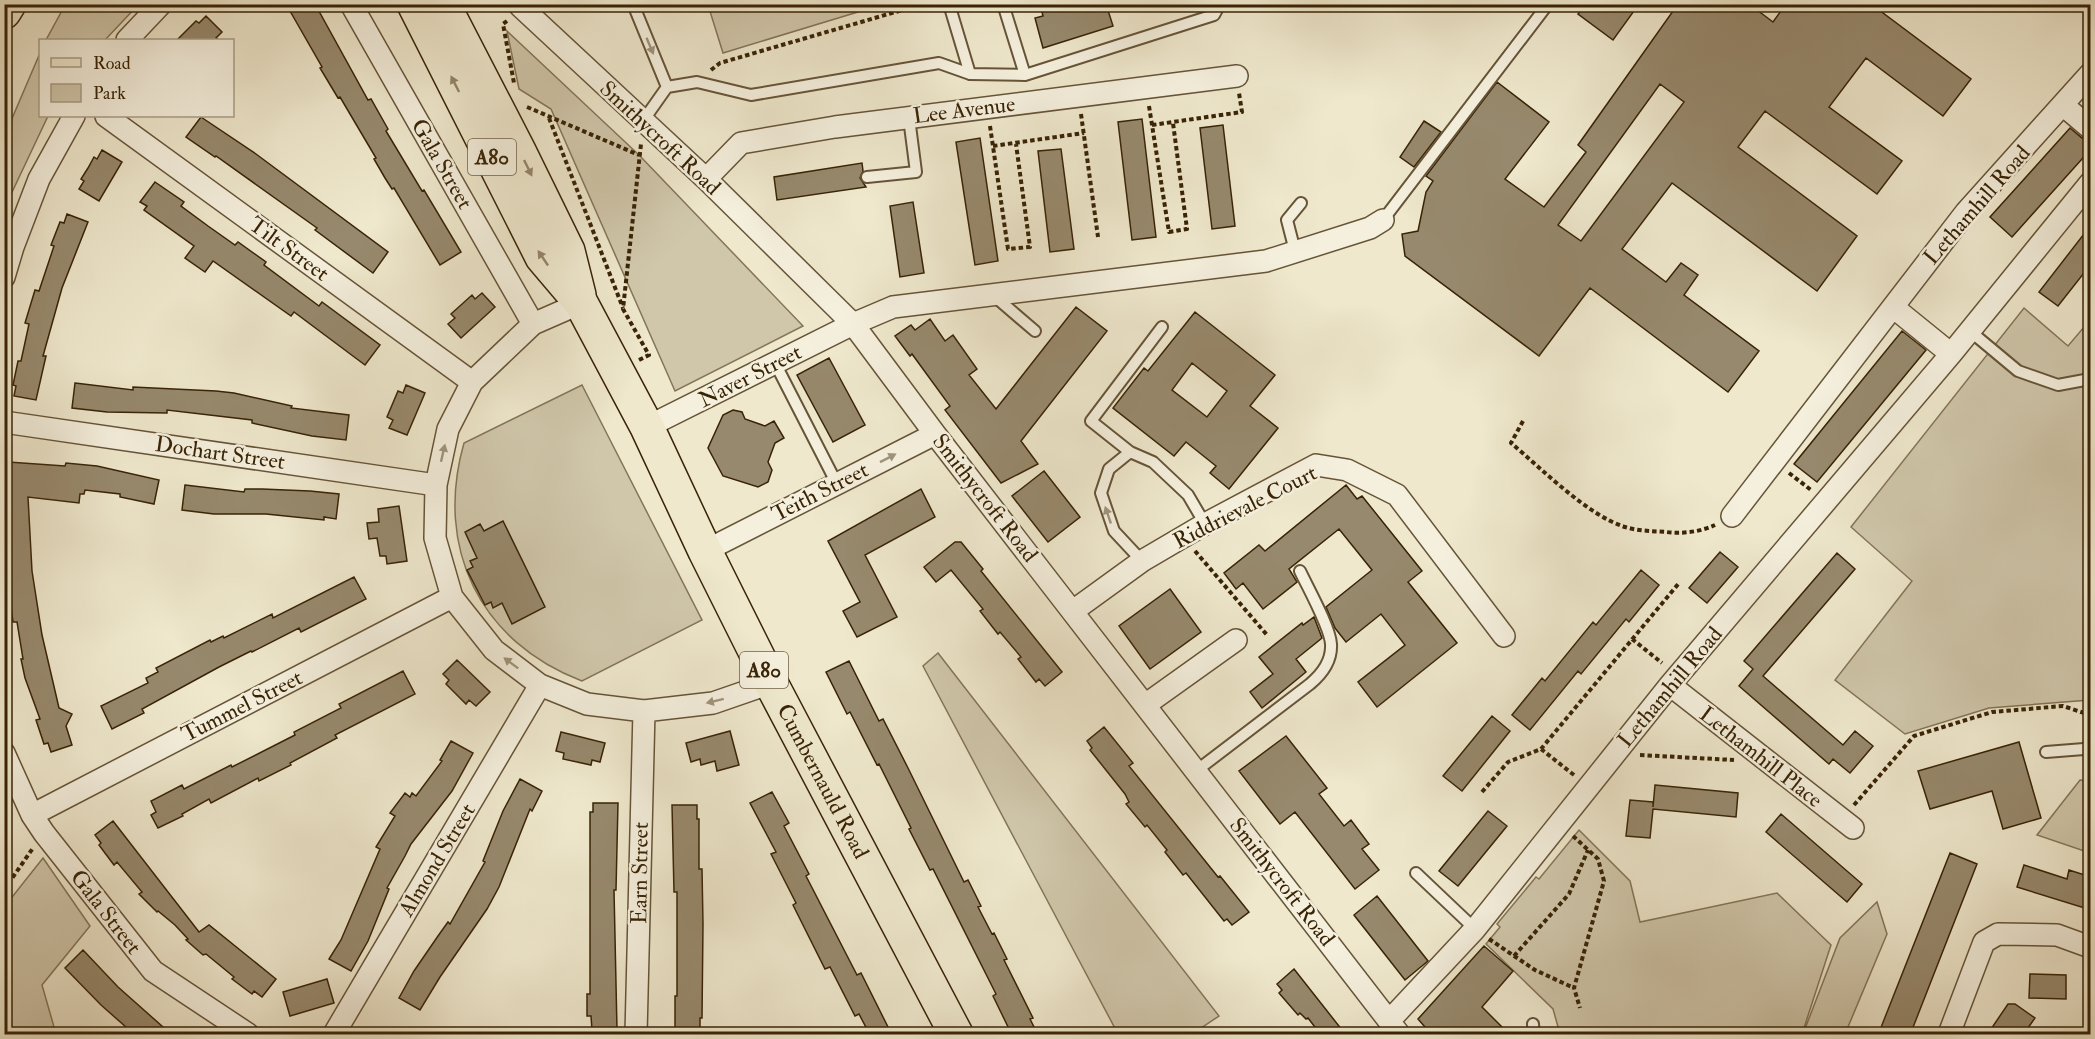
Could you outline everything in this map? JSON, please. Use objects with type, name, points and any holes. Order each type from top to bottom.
[{"type":"main road","points":[[4,12],[9,4]]},
{"type":"main road","name":"Cumbernauld Road","points":[[414,4],[542,258],[580,303],[647,427],[705,551],[771,683],[956,1035]]},
{"type":"main road","name":"Cumbernauld Road","points":[[443,4],[568,251],[580,303]]},
{"type":"street","points":[[129,39],[161,4]]},
{"type":"street","name":"Gala Street","points":[[351,4],[533,324]]},
{"type":"street","name":"Smithycroft Road","points":[[521,5],[706,179],[853,324],[934,434],[1394,1028]]},
{"type":"street","name":"Lethamhill Road","points":[[1732,516],[1966,212],[2091,74]]},
{"type":"street","name":"Lee Avenue","points":[[706,179],[741,143],[909,117],[1237,76]]},
{"type":"street","points":[[2064,106],[2091,128]]},
{"type":"street","points":[[4,277],[12,247],[39,179],[73,117]]},
{"type":"street","name":"Tilt Street","points":[[107,117],[472,381]]},
{"type":"street","name":"Lethamhill Road","points":[[1394,1028],[1674,681],[1952,354],[2091,183]]},
{"type":"street","name":"Naver Street","points":[[647,427],[853,324],[893,307],[1266,261],[1370,228],[1383,220]]},
{"type":"street","points":[[580,303],[533,324],[472,381],[448,429],[435,485],[435,538],[452,597],[494,650],[540,685],[587,704],[644,711],[713,703],[771,683]]},
{"type":"street","points":[[1893,307],[1952,354]]},
{"type":"street","name":"Dochart Street","points":[[4,422],[435,485]]},
{"type":"street","name":"Teith Street","points":[[705,551],[934,434]]},
{"type":"street","name":"Riddrievale Court","points":[[1073,611],[1142,561],[1205,524],[1316,465],[1347,470],[1397,495],[1504,636]]},
{"type":"street","name":"Tummel Street","points":[[32,815],[452,597]]},
{"type":"street","points":[[1145,705],[1236,640]]},
{"type":"street","name":"Lethamhill Place","points":[[1674,681],[1769,762],[1848,824]]},
{"type":"street","name":"Almond Street","points":[[334,1035],[540,685]]},
{"type":"street","name":"Earn Street","points":[[636,1035],[644,711]]},
{"type":"street","name":"Gala Street","points":[[4,753],[32,815],[44,833],[153,971],[248,1035]]},
{"type":"street","points":[[1949,1035],[1984,942],[1998,934],[2057,935],[2091,947]]},
{"type":"lane","points":[[633,4],[668,87]]},
{"type":"lane","points":[[949,4],[970,74]]},
{"type":"lane","points":[[1003,4],[1025,75]]},
{"type":"lane","points":[[643,121],[668,87],[697,82],[751,95],[939,63],[970,74],[1025,75],[1214,15],[1221,4]]},
{"type":"lane","points":[[1383,220],[1548,4]]},
{"type":"lane","points":[[867,177],[916,172],[909,117]]},
{"type":"lane","points":[[1295,251],[1287,220],[1301,204]]},
{"type":"lane","points":[[993,295],[1035,331]]},
{"type":"lane","points":[[1162,327],[1091,421],[1130,452],[1153,462],[1188,495],[1205,524]]},
{"type":"lane","points":[[1970,331],[2018,371],[2058,385],[2091,378]]},
{"type":"lane","points":[[775,363],[837,484]]},
{"type":"lane","points":[[1130,452],[1109,469],[1101,493],[1114,531],[1142,561]]},
{"type":"lane","points":[[1196,771],[1310,684],[1325,667],[1331,643],[1328,631],[1300,571]]},
{"type":"lane","points":[[2046,752],[2084,749],[2091,752]]},
{"type":"lane","points":[[1416,873],[1474,929]]},
{"type":"path","points":[[697,82],[720,63],[923,4]]},
{"type":"path","points":[[516,91],[503,24],[521,5]]},
{"type":"path","points":[[1152,125],[1242,112],[1237,76]]},
{"type":"path","points":[[1146,87],[1169,232],[1187,229],[1173,123]]},
{"type":"path","points":[[1079,96],[1098,237]]},
{"type":"path","points":[[525,106],[639,155]]},
{"type":"path","points":[[987,107],[1008,249],[1030,247],[1016,144]]},
{"type":"path","points":[[549,118],[623,309],[649,355],[616,371]]},
{"type":"path","points":[[623,309],[643,121]]},
{"type":"path","points":[[993,146],[1084,133]]},
{"type":"path","points":[[1523,421],[1511,443],[1590,508],[1624,526],[1647,531],[1679,533],[1707,529],[1732,516]]},
{"type":"path","points":[[1183,537],[1267,635]]},
{"type":"path","points":[[1482,792],[1508,762],[1541,749],[1679,583]]},
{"type":"path","points":[[1632,639],[1674,681]]},
{"type":"path","points":[[1848,824],[1914,736],[1992,712],[2063,706],[2091,715]]},
{"type":"path","points":[[1541,749],[1588,787]]},
{"type":"path","points":[[1615,753],[1769,762]]},
{"type":"path","points":[[1560,823],[1598,859],[1604,881],[1574,988],[1580,1008]]},
{"type":"path","points":[[4,890],[44,833]]},
{"type":"path","points":[[1514,956],[1569,894],[1588,850]]},
{"type":"path","points":[[1474,929],[1535,970],[1574,988]]},
{"type":"green space","points":[[65,4],[138,5],[106,39],[47,39]]},
{"type":"green space","points":[[708,4],[881,5],[723,53]]},
{"type":"green space","points":[[507,31],[639,155],[803,326],[675,391],[551,109],[519,89]]},
{"type":"green space","points":[[39,55],[39,117],[48,117],[5,207],[5,135]]},
{"type":"green space","points":[[2024,308],[2068,346],[2090,320],[2090,700],[1989,708],[1905,734],[1835,680],[1912,581],[1851,527]]},
{"type":"green space","points":[[582,385],[702,620],[582,681],[546,664],[516,642],[492,616],[474,587],[461,554],[455,519],[456,482],[464,443]]},
{"type":"green space","points":[[938,653],[1219,1016],[1192,1034],[1118,1034],[923,666]]},
{"type":"green space","points":[[2080,780],[2090,781],[2090,853],[2037,835]]},
{"type":"green space","points":[[1579,830],[1630,881],[1640,922],[1777,893],[1831,945],[1802,1034],[1560,1034],[1553,1009],[1486,944],[1500,927],[1497,924],[1536,877],[1539,879]]},
{"type":"green space","points":[[43,858],[90,926],[42,985],[56,1034],[5,1034],[5,906]]},
{"type":"green space","points":[[1877,902],[1887,934],[1845,1034],[1803,1034],[1840,938]]},
{"type":"building","points":[[286,4],[315,4],[368,100],[371,99],[388,129],[386,131],[461,252],[440,265],[394,188],[392,189],[385,178],[374,159],[376,158],[340,97],[338,98],[320,68],[322,67]]},
{"type":"building","points":[[1040,4],[1106,4],[1113,26],[1043,48],[1035,18],[1043,16]]},
{"type":"building","points":[[1585,4],[1625,4],[1634,11],[1613,40],[1578,14]]},
{"type":"building","points":[[1678,4],[1749,4],[1773,22],[1786,4],[1871,4],[1971,79],[1943,116],[1866,58],[1829,107],[1902,161],[1877,194],[1765,111],[1738,147],[1857,236],[1817,291],[1672,183],[1622,249],[1666,282],[1681,263],[1698,275],[1684,295],[1759,351],[1728,392],[1590,288],[1539,356],[1405,256],[1402,234],[1418,231],[1426,192],[1433,181],[1426,176],[1497,82],[1549,122],[1505,179],[1544,207],[1586,152],[1578,145]],"holes":[[[1660,84],[1684,102],[1581,241],[1558,225]]]},
{"type":"building","points":[[206,16],[222,32],[216,38],[218,39],[178,39],[196,21],[199,23]]},
{"type":"building","points":[[201,117],[256,154],[388,252],[373,273],[315,230],[317,228],[186,137]]},
{"type":"building","points":[[1142,119],[1156,237],[1132,240],[1118,122]]},
{"type":"building","points":[[1424,121],[1441,132],[1414,167],[1400,157]]},
{"type":"building","points":[[1223,125],[1235,226],[1212,229],[1200,128]]},
{"type":"building","points":[[2070,128],[2082,138],[2091,140],[2091,149],[2012,237],[1990,217]]},
{"type":"building","points":[[980,138],[998,261],[975,265],[956,142]]},
{"type":"building","points":[[1061,149],[1074,249],[1050,252],[1038,151]]},
{"type":"building","points":[[102,150],[122,162],[99,201],[79,189],[84,181],[81,179],[94,157],[97,159]]},
{"type":"building","points":[[862,163],[863,171],[860,178],[866,187],[777,200],[774,177]]},
{"type":"building","points":[[155,182],[184,202],[181,206],[208,226],[235,245],[238,242],[266,262],[264,265],[319,306],[322,302],[380,345],[365,365],[294,312],[291,316],[213,261],[205,272],[185,258],[194,246],[144,210],[147,206],[140,202]]},
{"type":"building","points":[[913,202],[924,273],[900,277],[890,206]]},
{"type":"building","points":[[67,214],[88,222],[62,288],[43,356],[46,356],[36,400],[14,396],[16,386],[13,385],[18,361],[21,361],[29,324],[25,323],[35,290],[39,291],[54,246],[51,245],[60,222],[64,223]]},
{"type":"building","points":[[2091,225],[2091,264],[2058,306],[2039,292]]},
{"type":"building","points":[[482,293],[495,307],[461,338],[448,324],[455,318],[451,314],[472,295],[475,299]]},
{"type":"building","points":[[1076,307],[1107,331],[1021,441],[1038,464],[1001,483],[945,410],[950,406],[912,354],[910,356],[895,336],[911,325],[915,330],[930,319],[945,341],[953,335],[977,369],[969,375],[996,409]]},
{"type":"building","points":[[1195,312],[1275,375],[1250,406],[1278,428],[1229,489],[1210,473],[1216,466],[1186,442],[1174,456],[1113,408],[1144,368],[1148,371]],"holes":[[[1192,363],[1227,391],[1207,417],[1172,390]]]},
{"type":"building","points":[[1902,331],[1926,350],[1817,482],[1794,464]]},
{"type":"building","points":[[829,358],[865,425],[833,442],[797,375]]},
{"type":"building","points":[[75,383],[133,390],[133,387],[234,393],[292,406],[291,408],[349,415],[346,440],[312,436],[252,423],[252,420],[167,410],[167,413],[107,412],[72,408]]},
{"type":"building","points":[[406,385],[425,393],[407,435],[389,428],[393,420],[387,417],[398,391],[403,393]]},
{"type":"building","points":[[733,410],[742,412],[745,419],[765,426],[774,421],[784,438],[775,443],[768,462],[772,470],[768,482],[758,487],[723,476],[708,448],[723,415]]},
{"type":"building","points":[[8,462],[97,466],[159,480],[154,504],[120,497],[120,494],[85,490],[84,494],[80,494],[79,503],[28,497],[32,571],[42,635],[59,708],[72,714],[66,726],[72,745],[51,752],[48,743],[44,744],[36,720],[40,719],[25,678],[17,622],[13,622],[9,560],[5,560],[4,543],[7,512],[4,472],[8,472]]},
{"type":"building","points":[[1044,471],[1080,517],[1048,542],[1012,496]]},
{"type":"building","points":[[185,485],[244,492],[245,489],[262,489],[339,494],[336,519],[324,517],[324,520],[266,514],[214,514],[182,510]]},
{"type":"building","points":[[1346,485],[1357,499],[1362,496],[1422,571],[1408,582],[1457,643],[1377,707],[1358,682],[1405,645],[1381,614],[1346,642],[1335,628],[1326,607],[1372,570],[1339,529],[1289,569],[1297,582],[1263,609],[1243,583],[1236,589],[1224,573],[1259,545],[1265,551]]},
{"type":"building","points":[[921,489],[935,517],[865,555],[897,617],[857,637],[843,611],[860,602],[828,541]]},
{"type":"building","points":[[399,506],[407,561],[387,564],[386,556],[380,556],[377,538],[369,539],[367,523],[379,522],[378,509]]},
{"type":"building","points":[[503,521],[545,607],[512,624],[502,603],[493,608],[491,602],[485,605],[467,570],[473,567],[470,561],[477,558],[465,532],[480,524],[484,531]]},
{"type":"building","points":[[955,542],[961,542],[983,569],[981,571],[1062,672],[1045,686],[1039,679],[1036,682],[1018,659],[1021,657],[1000,632],[998,634],[980,611],[983,609],[951,570],[936,582],[924,567]]},
{"type":"building","points":[[1720,552],[1738,567],[1707,603],[1689,588]]},
{"type":"building","points":[[1837,553],[1855,569],[1763,676],[1843,745],[1855,731],[1873,746],[1850,773],[1833,759],[1829,764],[1739,686],[1753,669],[1744,661]]},
{"type":"building","points":[[1641,570],[1659,585],[1629,622],[1626,619],[1581,674],[1578,671],[1530,730],[1512,715],[1542,678],[1545,681],[1593,622],[1596,625]]},
{"type":"building","points":[[354,577],[366,599],[301,632],[299,628],[219,667],[142,709],[144,713],[112,729],[101,706],[148,683],[146,678],[158,672],[156,668],[210,640],[211,642],[223,636],[224,638],[272,614],[273,618]]},
{"type":"building","points":[[1170,589],[1201,632],[1150,669],[1119,626]]},
{"type":"building","points":[[1314,617],[1322,638],[1296,659],[1306,672],[1262,708],[1250,692],[1273,674],[1259,657],[1302,623],[1303,625]]},
{"type":"building","points":[[457,660],[490,692],[476,706],[469,700],[466,704],[446,684],[449,680],[443,674]]},
{"type":"building","points":[[849,661],[879,721],[883,719],[964,882],[968,880],[981,906],[978,907],[1007,959],[1004,960],[1033,1018],[1030,1019],[1034,1027],[1019,1035],[1012,1035],[993,996],[996,994],[933,869],[930,870],[879,764],[877,765],[850,712],[847,714],[826,672]]},
{"type":"building","points":[[403,671],[415,694],[335,735],[337,738],[290,763],[291,765],[259,781],[258,778],[211,803],[209,799],[182,814],[183,816],[158,828],[151,815],[156,812],[151,801],[182,785],[184,789],[231,765],[232,767],[295,735],[294,732],[341,708],[339,704]]},
{"type":"building","points":[[1492,716],[1510,731],[1462,791],[1443,776]]},
{"type":"building","points":[[1104,727],[1133,763],[1129,766],[1249,912],[1232,925],[1227,919],[1224,921],[1186,873],[1183,875],[1147,825],[1145,827],[1126,804],[1129,802],[1125,794],[1090,750],[1092,748],[1087,741]]},
{"type":"building","points":[[730,731],[739,765],[717,771],[715,761],[701,765],[700,759],[691,762],[686,743]]},
{"type":"building","points":[[561,732],[605,743],[600,762],[592,760],[591,765],[563,759],[564,753],[556,751]]},
{"type":"building","points":[[1286,736],[1327,788],[1319,794],[1344,826],[1351,820],[1369,844],[1362,849],[1379,870],[1355,889],[1295,812],[1280,824],[1239,771]]},
{"type":"building","points":[[451,741],[473,753],[452,791],[411,844],[387,888],[389,889],[368,941],[351,971],[329,959],[341,940],[380,849],[376,847],[395,816],[390,813],[405,793],[410,797],[412,793],[416,796],[442,761],[440,760]]},
{"type":"building","points":[[2019,742],[2041,818],[2003,829],[1992,791],[1930,809],[1918,771]]},
{"type":"building","points":[[520,779],[542,791],[532,811],[530,809],[499,887],[487,909],[420,1010],[399,998],[438,936],[448,922],[450,924],[485,862],[483,861],[503,811]]},
{"type":"building","points":[[1655,785],[1738,793],[1736,817],[1653,809],[1650,838],[1626,836],[1630,800],[1653,802],[1653,807]]},
{"type":"building","points":[[772,792],[789,823],[784,826],[809,874],[806,876],[857,975],[861,973],[892,1035],[870,1035],[859,1014],[855,1016],[830,967],[825,969],[793,905],[796,903],[771,854],[776,852],[750,803]]},
{"type":"building","points":[[593,803],[618,803],[616,890],[614,890],[617,1030],[592,1030],[591,1016],[587,1016],[587,994],[590,994],[590,812],[593,812]]},
{"type":"building","points":[[672,805],[697,805],[697,819],[699,819],[699,869],[702,869],[703,924],[700,1031],[675,1031],[677,892],[674,892]]},
{"type":"building","points":[[1488,811],[1507,826],[1458,886],[1439,871]]},
{"type":"building","points":[[1781,814],[1862,884],[1847,902],[1766,832]]},
{"type":"building","points":[[113,821],[199,932],[209,925],[276,979],[262,997],[254,991],[252,994],[232,979],[234,977],[186,940],[188,939],[175,925],[157,912],[139,894],[142,892],[117,862],[114,865],[99,845],[101,843],[95,835]]},
{"type":"building","points":[[1950,853],[1977,864],[1910,1035],[1878,1035]]},
{"type":"building","points":[[2024,865],[2067,879],[2069,870],[2091,877],[2091,910],[2017,887]]},
{"type":"building","points":[[1377,896],[1428,961],[1405,980],[1354,915]]},
{"type":"building","points":[[1484,946],[1513,971],[1482,1007],[1510,1035],[1432,1035],[1418,1019]]},
{"type":"building","points":[[83,950],[118,987],[172,1035],[135,1035],[101,1005],[65,968]]},
{"type":"building","points":[[1294,969],[1346,1035],[1321,1035],[1308,1018],[1306,1019],[1300,1013],[1298,1015],[1279,993],[1282,990],[1277,984]]},
{"type":"building","points":[[2030,974],[2066,975],[2066,999],[2029,998]]},
{"type":"building","points":[[327,979],[334,1003],[290,1016],[283,992]]},
{"type":"building","points":[[2008,1004],[2015,1004],[2035,1018],[2023,1035],[1987,1035]]}]
